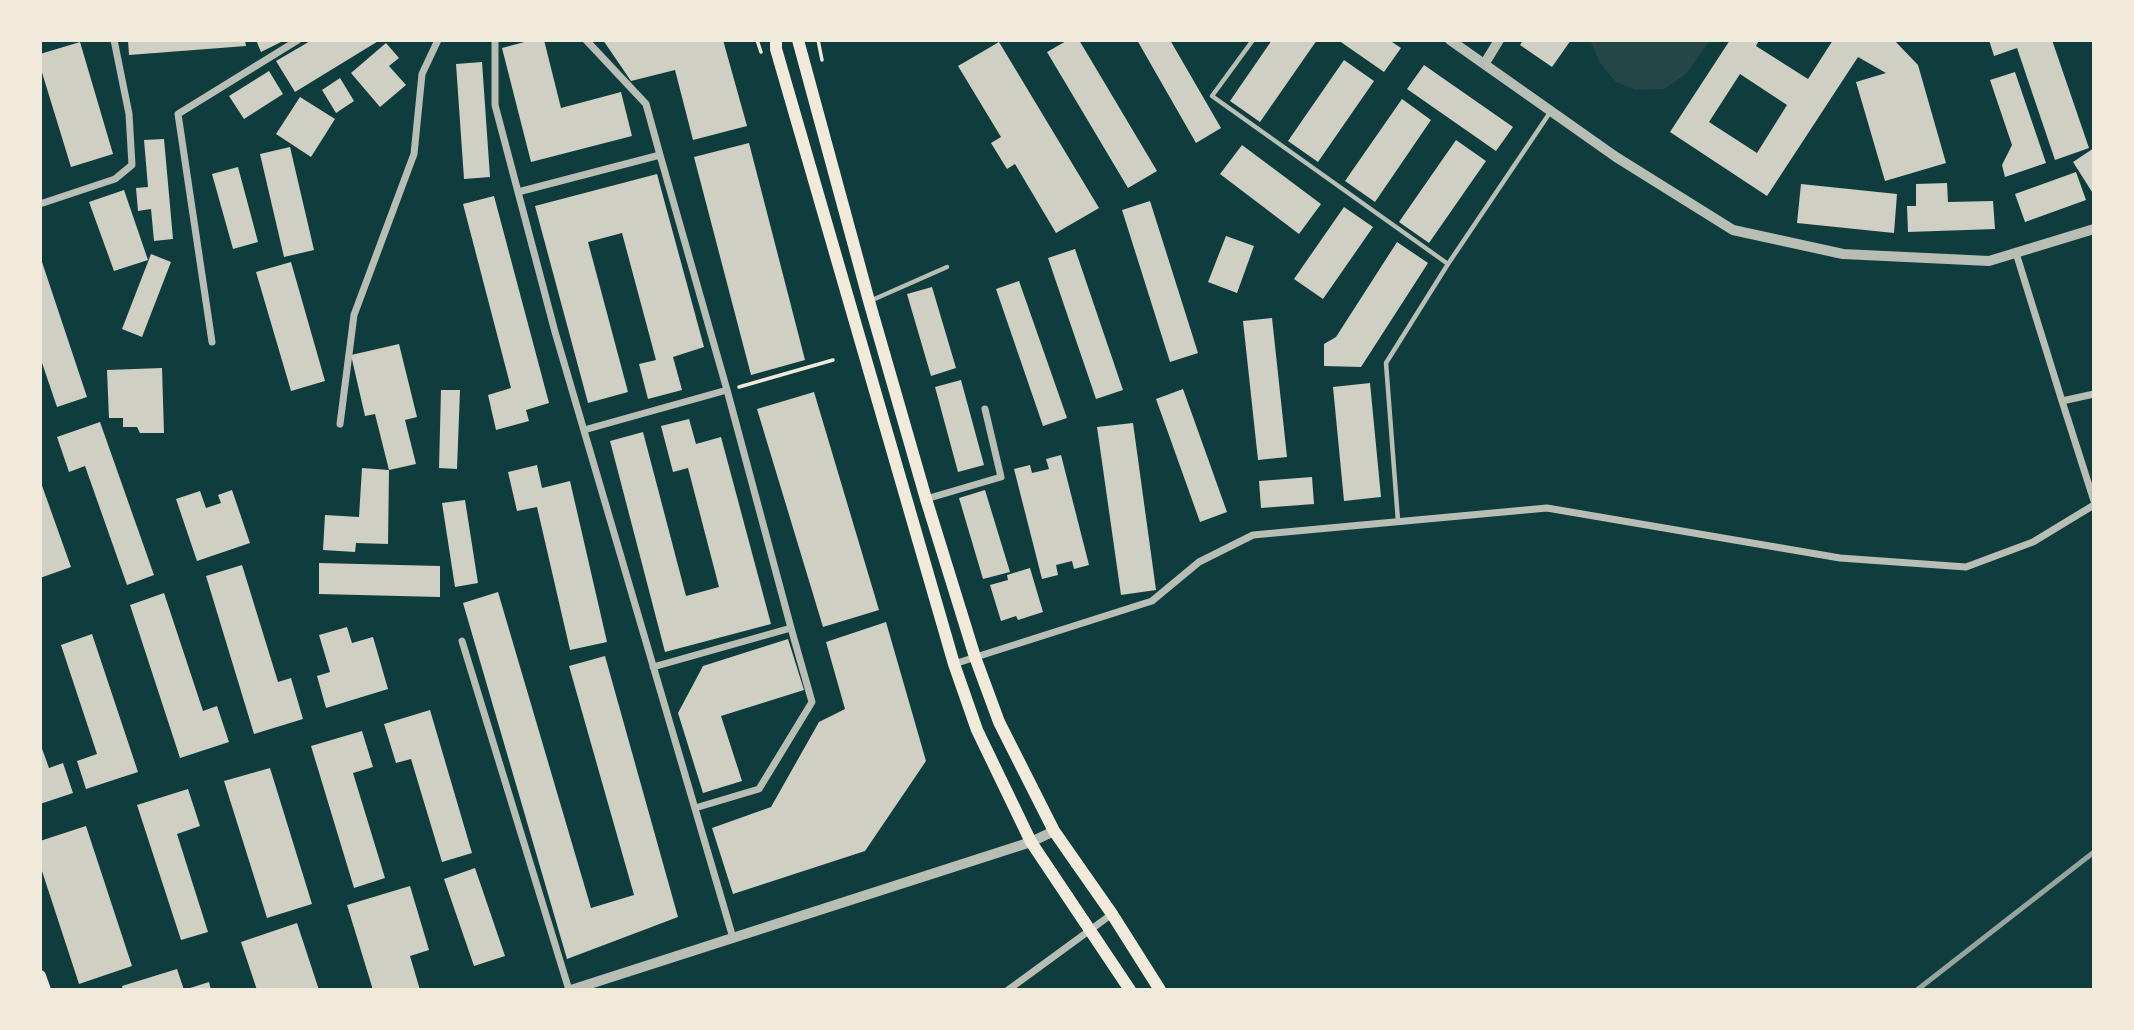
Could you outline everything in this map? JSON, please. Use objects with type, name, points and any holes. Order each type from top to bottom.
[{"type":"main road","points":[[798,40],[926,499],[975,657],[999,722],[1054,831],[1160,990]]},
{"type":"main road","points":[[775,42],[954,664],[977,730],[1031,842],[1130,990]]},
{"type":"main road","points":[[40,976],[45,990]]},
{"type":"street","points":[[40,204],[115,179],[132,165],[129,114],[114,40]]},
{"type":"street","points":[[212,342],[178,114],[299,40]]},
{"type":"street","points":[[340,424],[354,316],[414,154],[422,74],[438,40]]},
{"type":"street","points":[[495,40],[495,105],[555,332],[733,938]]},
{"type":"street","points":[[586,40],[646,104],[812,702],[759,789],[695,808]]},
{"type":"street","points":[[1450,40],[1616,157],[1732,230],[1843,254],[1989,261],[2094,229]]},
{"type":"street","points":[[1485,63],[1499,40]]},
{"type":"street","points":[[518,192],[660,155]]},
{"type":"street","points":[[954,664],[1152,601],[1199,562],[1253,535],[1547,508],[1840,558],[1966,567],[2033,542],[2094,503],[2016,253]]},
{"type":"street","points":[[584,430],[727,390]]},
{"type":"street","points":[[2062,401],[2094,394]]},
{"type":"street","points":[[926,499],[1002,477],[985,409]]},
{"type":"street","points":[[653,667],[791,628]]},
{"type":"street","points":[[463,641],[570,990],[1031,842],[1054,831]]},
{"type":"street","points":[[1008,990],[1111,914]]},
{"type":"lane","points":[[1253,40],[1212,96],[1448,264]]},
{"type":"lane","points":[[1398,521],[1385,363],[1551,111]]},
{"type":"lane","points":[[869,301],[947,267]]},
{"type":"path","points":[[818,40],[822,60]]},
{"type":"path","points":[[727,390],[833,360]]},
{"type":"shaded area","points":[[1590,40],[1710,40],[1686,74],[1664,89],[1636,90],[1616,82],[1600,63]]},
{"type":"building","points":[[128,40],[245,40],[246,46],[129,55]]},
{"type":"building","points":[[256,40],[285,40],[261,52]]},
{"type":"building","points":[[312,40],[380,40],[295,92],[276,61]]},
{"type":"building","points":[[532,40],[544,40],[561,108],[621,92],[632,136],[531,162],[502,48]]},
{"type":"building","points":[[603,40],[723,40],[747,126],[693,140],[675,70],[631,81]]},
{"type":"building","points":[[1068,40],[1079,40],[1157,171],[1128,188],[1047,52]]},
{"type":"building","points":[[1137,40],[1170,40],[1221,128],[1196,143]]},
{"type":"building","points":[[1272,40],[1317,40],[1260,122],[1230,101]]},
{"type":"building","points":[[1338,40],[1389,40],[1401,48],[1384,72]]},
{"type":"building","points":[[1523,40],[1571,40],[1552,67],[1520,45]]},
{"type":"building","points":[[1730,40],[1759,40],[1756,46],[1808,79],[1833,40],[1894,40],[1918,65],[1946,163],[1885,181],[1856,82],[1886,73],[1858,57],[1767,196],[1670,132]],"holes":[[[1740,74],[1787,105],[1757,153],[1709,122]]]},
{"type":"building","points":[[1989,40],[2052,40],[2089,148],[2055,160],[2017,48],[1994,56]]},
{"type":"building","points":[[80,42],[113,154],[71,167],[40,66],[40,54]]},
{"type":"building","points":[[999,42],[1099,208],[1056,233],[1015,164],[1007,169],[991,143],[1001,137],[958,66]]},
{"type":"building","points":[[386,43],[399,58],[389,66],[406,85],[380,107],[351,73]]},
{"type":"building","points":[[1344,60],[1374,81],[1318,162],[1288,141]]},
{"type":"building","points":[[482,62],[490,177],[464,179],[456,64]]},
{"type":"building","points":[[1424,65],[1513,127],[1496,151],[1407,89]]},
{"type":"building","points":[[269,71],[283,94],[244,119],[229,96]]},
{"type":"building","points":[[2015,72],[2046,163],[2005,177],[2002,165],[2012,145],[1990,80]]},
{"type":"building","points":[[340,78],[354,101],[336,113],[322,90]]},
{"type":"building","points":[[300,97],[335,119],[311,157],[276,134]]},
{"type":"building","points":[[1402,99],[1431,120],[1375,202],[1345,181]]},
{"type":"building","points":[[164,139],[173,239],[154,241],[151,209],[138,211],[136,188],[148,187],[144,140]]},
{"type":"building","points":[[1456,140],[1486,161],[1429,243],[1399,222]]},
{"type":"building","points":[[749,143],[805,360],[751,375],[694,157]]},
{"type":"building","points":[[1242,145],[1321,204],[1299,234],[1220,174]]},
{"type":"building","points":[[290,147],[314,250],[284,257],[260,154]]},
{"type":"building","points":[[2094,148],[2094,195],[2073,162]]},
{"type":"building","points":[[238,167],[258,242],[233,249],[212,174]]},
{"type":"building","points":[[2076,172],[2086,200],[2025,222],[2015,194]]},
{"type":"building","points":[[657,174],[704,347],[673,357],[682,390],[648,399],[639,364],[656,360],[622,233],[588,242],[628,392],[588,403],[535,206]]},
{"type":"building","points":[[1947,183],[1948,202],[1993,201],[1995,229],[1908,232],[1907,206],[1916,206],[1916,184]]},
{"type":"building","points":[[1801,184],[1897,194],[1894,233],[1797,223]]},
{"type":"building","points":[[124,190],[148,260],[114,271],[89,202]]},
{"type":"building","points":[[494,196],[549,403],[526,410],[529,421],[496,430],[488,395],[511,388],[463,204]]},
{"type":"building","points":[[1150,201],[1198,353],[1170,362],[1122,210]]},
{"type":"building","points":[[1344,207],[1373,227],[1323,299],[1294,279]]},
{"type":"building","points":[[1226,236],[1254,246],[1237,293],[1208,282]]},
{"type":"building","points":[[1397,242],[1428,263],[1361,367],[1324,366],[1324,344],[1336,337]]},
{"type":"building","points":[[1075,249],[1123,390],[1096,399],[1048,258]]},
{"type":"building","points":[[151,254],[171,262],[142,337],[122,329]]},
{"type":"building","points":[[41,259],[87,397],[57,407],[40,357]]},
{"type":"building","points":[[291,262],[325,381],[291,391],[256,272]]},
{"type":"building","points":[[1019,281],[1067,418],[1043,426],[996,289]]},
{"type":"building","points":[[932,287],[956,368],[931,376],[907,294]]},
{"type":"building","points":[[1272,318],[1287,457],[1258,460],[1243,321]]},
{"type":"building","points":[[399,344],[417,417],[405,420],[416,464],[389,470],[375,414],[365,416],[351,355]]},
{"type":"building","points":[[162,368],[164,433],[140,433],[137,427],[123,427],[123,418],[109,418],[107,370]]},
{"type":"building","points":[[961,380],[984,465],[958,472],[935,387]]},
{"type":"building","points":[[1370,383],[1381,497],[1344,501],[1333,387]]},
{"type":"building","points":[[1183,389],[1227,512],[1200,522],[1156,399]]},
{"type":"building","points":[[441,390],[460,390],[457,469],[439,468]]},
{"type":"building","points":[[814,392],[879,610],[823,627],[757,409]]},
{"type":"building","points":[[689,419],[696,444],[721,437],[771,624],[665,652],[610,441],[643,432],[686,596],[719,587],[688,468],[673,472],[661,426]]},
{"type":"building","points":[[100,422],[154,575],[127,585],[85,466],[69,472],[57,437]]},
{"type":"building","points":[[1133,423],[1156,590],[1121,595],[1097,427]]},
{"type":"building","points":[[1061,455],[1089,565],[1074,569],[1072,561],[1056,565],[1058,575],[1042,579],[1014,469],[1030,465],[1032,473],[1049,469],[1046,459]]},
{"type":"building","points":[[537,465],[542,488],[570,481],[607,642],[570,650],[537,507],[517,511],[508,472]]},
{"type":"building","points":[[362,468],[389,470],[388,544],[356,543],[355,552],[323,550],[325,515],[359,517]]},
{"type":"building","points":[[1312,477],[1314,504],[1261,508],[1259,481]]},
{"type":"building","points":[[40,480],[71,567],[40,578]]},
{"type":"building","points":[[232,490],[250,543],[197,561],[176,499],[200,491],[206,508],[221,503],[218,495]]},
{"type":"building","points":[[985,490],[1010,572],[983,579],[959,498]]},
{"type":"building","points":[[465,500],[478,583],[455,587],[442,503]]},
{"type":"building","points":[[319,563],[440,566],[440,597],[319,594]]},
{"type":"building","points":[[242,565],[278,682],[291,678],[303,719],[254,734],[206,576]]},
{"type":"building","points":[[1030,568],[1043,612],[1018,620],[1016,616],[1001,621],[990,585],[1008,580],[1007,575]]},
{"type":"building","points":[[498,592],[591,908],[634,895],[569,666],[605,656],[678,917],[567,959],[463,603]]},
{"type":"building","points":[[164,593],[203,711],[217,706],[229,742],[180,758],[130,605]]},
{"type":"building","points":[[886,622],[926,761],[865,851],[733,894],[712,828],[771,807],[819,722],[845,709],[826,642]]},
{"type":"building","points":[[347,627],[352,643],[373,637],[388,689],[326,708],[317,676],[330,672],[319,635]]},
{"type":"building","points":[[92,634],[138,772],[86,789],[77,761],[97,754],[61,645]]},
{"type":"building","points":[[788,639],[804,690],[721,716],[742,781],[703,793],[678,713],[703,666]]},
{"type":"building","points":[[430,710],[472,853],[442,862],[411,759],[396,763],[384,724]]},
{"type":"building","points":[[362,731],[373,767],[353,773],[385,878],[354,888],[311,746]]},
{"type":"building","points":[[40,743],[49,768],[63,763],[73,793],[40,804]]},
{"type":"building","points":[[270,768],[312,904],[267,918],[224,781]]},
{"type":"building","points":[[188,789],[200,826],[177,834],[208,932],[181,940],[137,805]]},
{"type":"building","points":[[86,826],[132,966],[79,984],[40,865],[40,841]]},
{"type":"building","points":[[475,868],[505,956],[474,966],[444,879]]},
{"type":"building","points":[[410,886],[429,950],[410,956],[420,990],[373,990],[347,905]]},
{"type":"building","points":[[297,923],[319,990],[257,990],[241,942]]},
{"type":"building","points":[[177,969],[184,990],[123,990],[122,986]]},
{"type":"building","points":[[209,982],[211,990],[187,990],[187,989]]},
{"type":"railway","points":[[1917,990],[2094,852]]}]
